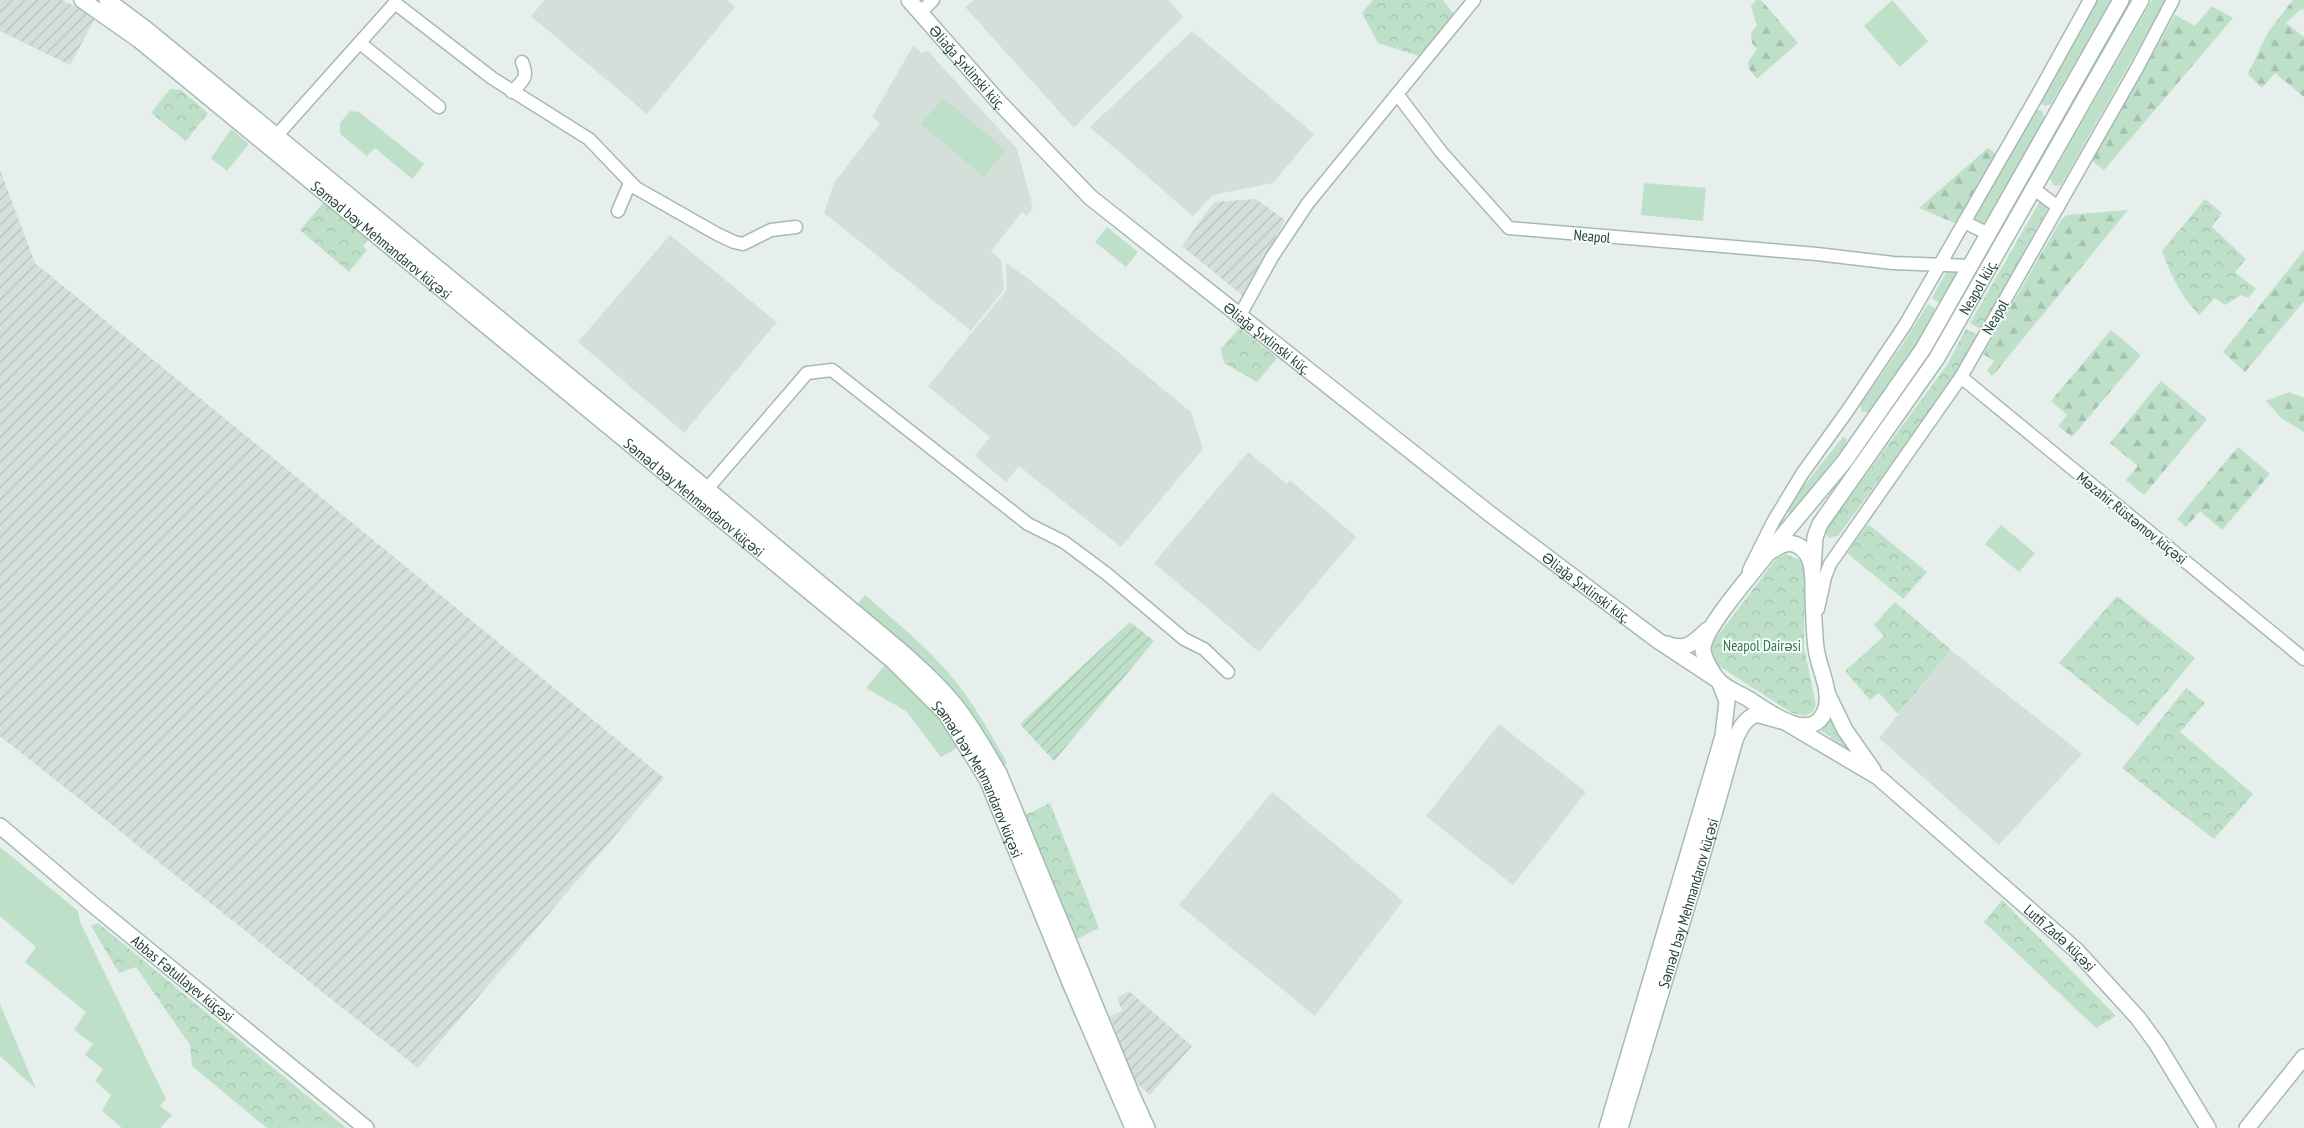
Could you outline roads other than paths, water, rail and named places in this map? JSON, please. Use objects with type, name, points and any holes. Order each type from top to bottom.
[{"type":"main road","name":"Səməd bəy Mehmandarov küçəsi","points":[[82,0],[139,40],[272,141],[707,489],[901,650],[955,705],[980,740],[1003,782],[1147,1128]]},
{"type":"main road","name":"Səməd bəy Mehmandarov küçəsi","points":[[107,0],[146,29],[272,141],[839,616],[922,688],[946,714],[987,779],[1071,985],[1134,1128]]},
{"type":"main road","name":"Əliağa Şıxlinski küç.","points":[[909,0],[1003,107],[1078,185],[1484,510],[1657,640],[1785,722]]},
{"type":"main road","name":"Neapol küç.","points":[[1715,622],[1768,554],[1820,493],[1869,428],[1923,349],[2121,0]]},
{"type":"main road","name":"Neapol küç.","points":[[1878,777],[1849,736],[1827,693],[1819,667],[1814,629],[1813,568],[1815,537],[1820,524],[1891,426],[1937,358],[2141,0]]},
{"type":"main road","points":[[1768,554],[1780,546],[1796,544],[1806,552],[1813,568]]},
{"type":"main road","name":"Səməd bəy Mehmandarov küçəsi","points":[[1607,1128],[1723,736],[1727,701],[1719,681],[1708,664],[1703,648],[1705,640],[1715,622]]},
{"type":"main road","points":[[1657,640],[1674,647],[1684,648],[1694,643],[1715,622]]},
{"type":"main road","points":[[1785,722],[1798,725],[1814,723],[1822,717],[1825,711],[1827,693]]},
{"type":"main road","name":"Səməd bəy Mehmandarov küçəsi","points":[[1620,1128],[1701,860],[1734,740],[1742,725],[1748,718],[1756,714],[1785,722]]},
{"type":"main road","points":[[1785,722],[1878,777]]},
{"type":"main road","name":"Lutfi Zadə küçəsi","points":[[1878,777],[2077,951],[2114,990],[2157,1044],[2208,1128]]},
{"type":"main road","name":"Abbas Fətullayev küçəsi","points":[[0,826],[366,1128]]},
{"type":"main road","points":[[2247,1128],[2304,1057]]},
{"type":"street","points":[[920,13],[933,0]]},
{"type":"street","points":[[1240,314],[1268,263],[1302,210],[1474,0]]},
{"type":"street","points":[[1739,592],[1773,522],[1802,474],[1880,363],[2034,101],[2090,0]]},
{"type":"street","name":"Neapol","points":[[1814,629],[1820,593],[1830,564],[1961,377],[2137,68],[2173,0]]},
{"type":"street","points":[[272,141],[395,3],[512,92],[589,139],[630,183],[648,195],[734,242],[743,244],[771,230],[796,227]]},
{"type":"street","points":[[360,44],[439,107]]},
{"type":"street","points":[[512,92],[526,76],[527,72],[522,62]]},
{"type":"street","name":"Neapol","points":[[1397,94],[1442,153],[1509,228],[1817,254],[1894,263],[1971,266]]},
{"type":"street","points":[[618,211],[630,183]]},
{"type":"street","points":[[2034,188],[2058,207]]},
{"type":"street","points":[[1964,222],[1989,234]]},
{"type":"street","points":[[707,489],[807,373],[832,370],[1028,524],[1064,542],[1107,574],[1184,638],[1204,649],[1228,672]]},
{"type":"street","name":"Məzahir Rüstəmov küçəsi","points":[[1961,377],[2304,659]]},
{"type":"park label","name":"Neapol Dairəsi","points":[[1762,645]]}]
